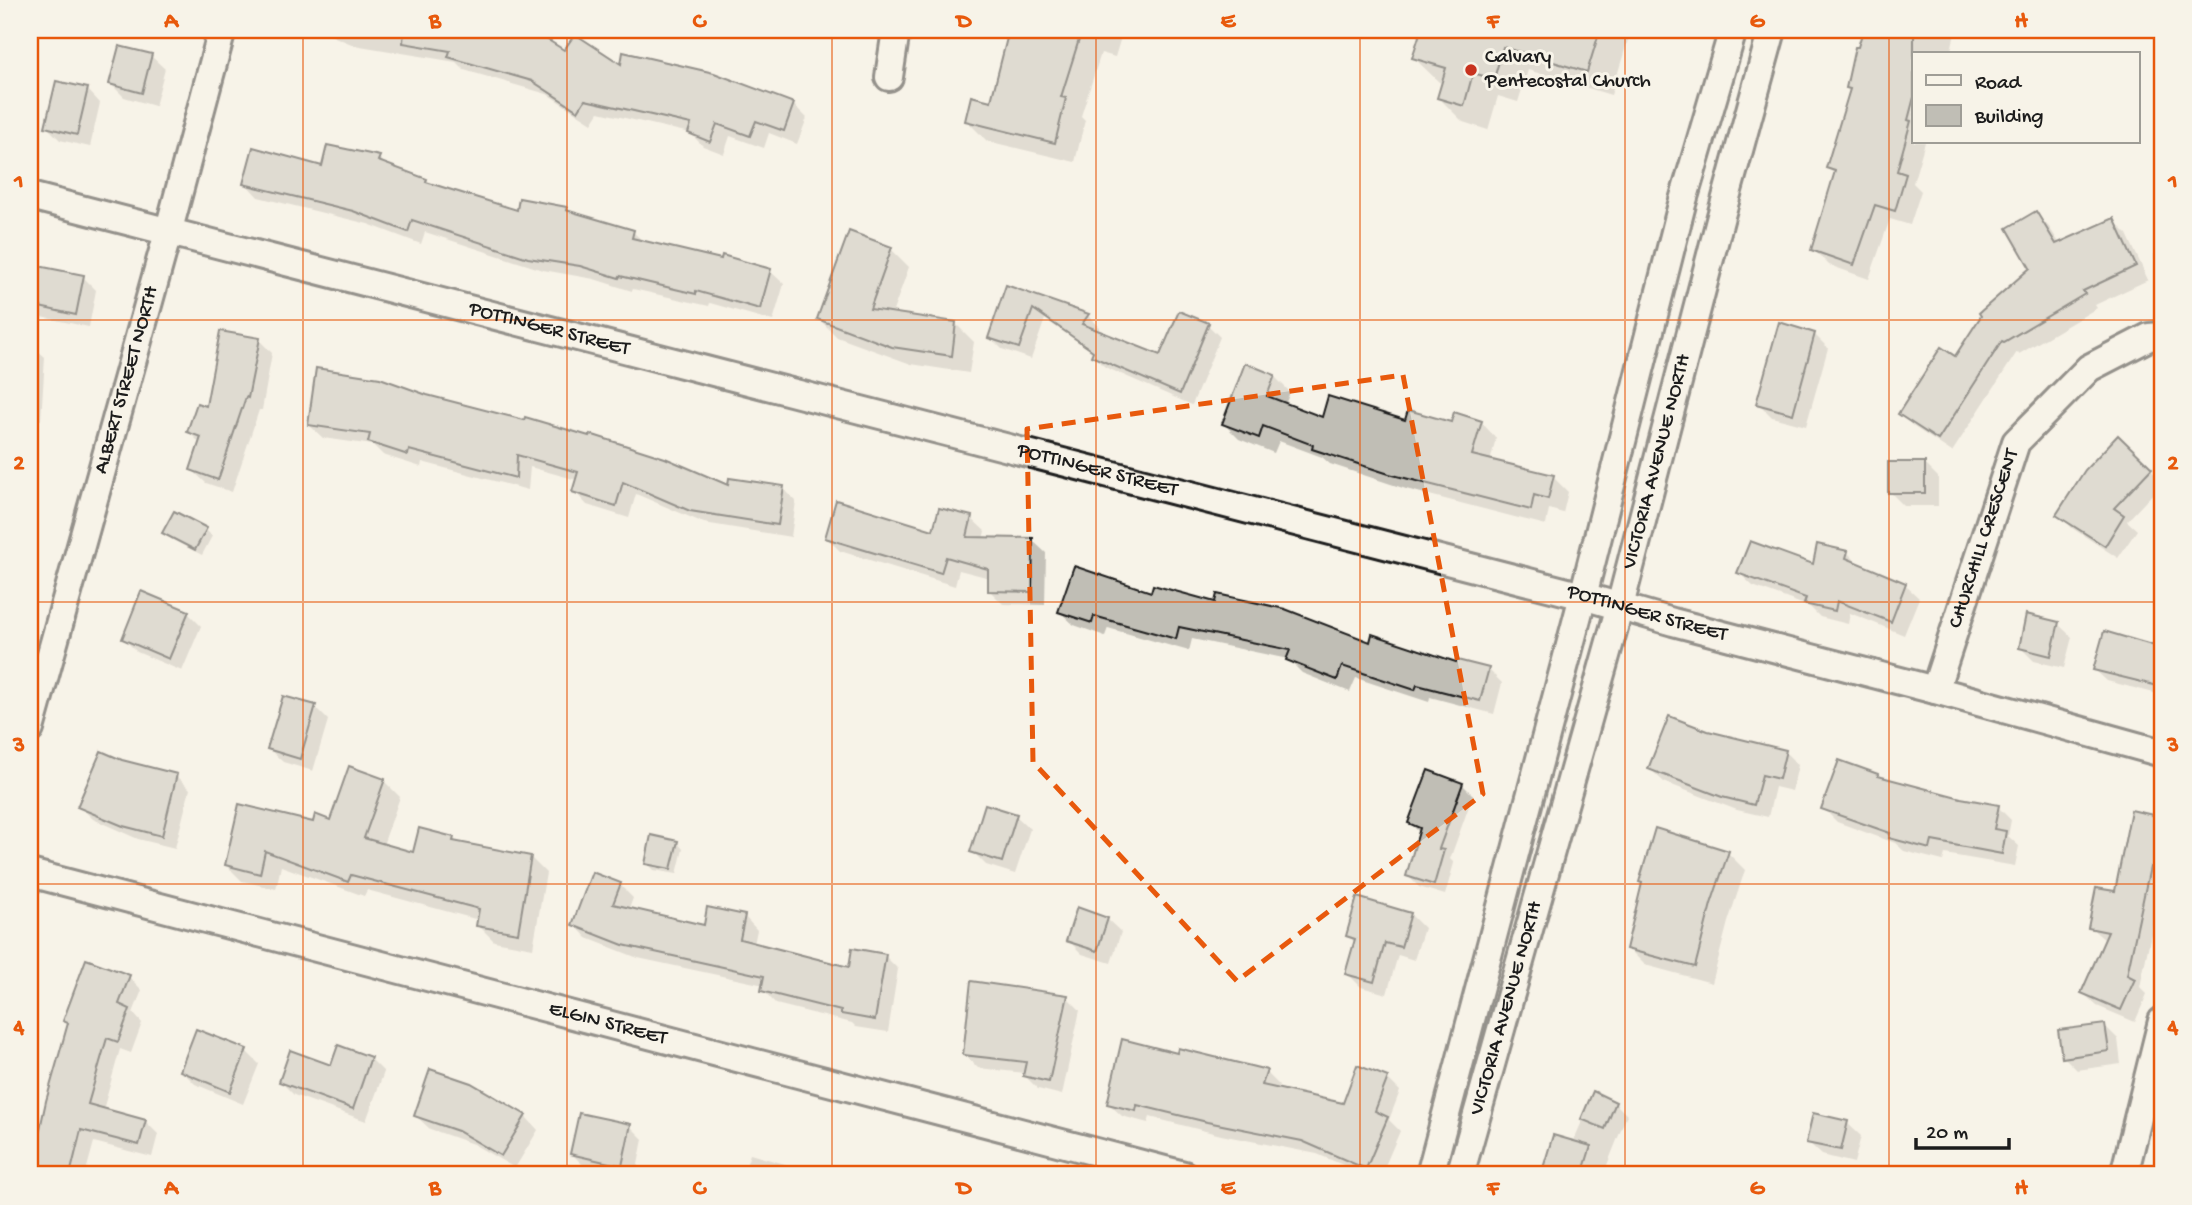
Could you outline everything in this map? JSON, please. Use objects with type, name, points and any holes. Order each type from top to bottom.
[{"type":"street","name":"ALBERT STREET NORTH","points":[[30,729],[222,30]]},
{"type":"street","points":[[889,77],[896,30]]},
{"type":"street","name":"VICTORIA AVENUE NORTH","points":[[1430,1175],[1583,596],[1682,204],[1733,30]]},
{"type":"street","name":"VICTORIA AVENUE NORTH","points":[[1460,1175],[1620,606],[1772,30]]},
{"type":"street","name":"POTTINGER STREET","points":[[30,196],[1583,596],[2162,753]]},
{"type":"street","name":"CHURCHILL CRESCENT","points":[[1935,690],[2015,442],[2088,368],[2149,337],[2162,336]]},
{"type":"street","name":"ELGIN STREET","points":[[30,873],[1184,1175]]},
{"type":"street","points":[[2124,1175],[2162,1021]]},
{"type":"highlighted area","points":[[1403,375],[1483,794],[1237,981],[1033,762],[1027,429]]},
{"type":"building","points":[[404,30],[532,30],[564,50],[575,34],[621,64],[623,52],[714,73],[794,103],[784,131],[756,121],[750,136],[717,124],[710,142],[688,133],[691,124],[585,100],[578,111],[532,81],[448,57],[450,51],[403,43]]},
{"type":"building","points":[[1009,30],[1082,30],[1061,97],[1066,98],[1055,143],[965,121],[971,96],[991,101]]},
{"type":"building","name":"Calvary Pentecostal Church","points":[[1421,30],[1600,30],[1587,72],[1503,47],[1494,79],[1473,73],[1464,106],[1437,98],[1446,68],[1412,58]]},
{"type":"building","points":[[1863,30],[1914,30],[1912,105],[1908,120],[1911,121],[1897,171],[1906,174],[1895,211],[1875,205],[1854,265],[1811,250],[1835,171],[1826,168],[1850,89],[1846,88],[1855,47],[1858,47]]},
{"type":"building","points":[[119,46],[152,54],[142,93],[109,84]]},
{"type":"building","points":[[56,81],[88,88],[77,135],[45,127]]},
{"type":"building","points":[[327,145],[380,156],[378,161],[427,179],[426,182],[517,210],[519,198],[567,207],[566,210],[634,230],[632,238],[721,259],[722,255],[771,269],[760,309],[696,291],[696,294],[620,276],[619,278],[580,266],[528,258],[412,220],[408,232],[353,211],[243,184],[253,147],[322,166]]},
{"type":"building","points":[[2036,211],[2056,244],[2114,218],[2136,266],[2083,291],[2085,294],[2002,341],[1938,440],[1898,414],[1941,347],[1955,356],[1981,316],[1979,313],[2030,268],[2007,228]]},
{"type":"building","points":[[849,231],[892,247],[870,309],[956,322],[952,356],[892,347],[817,319]]},
{"type":"building","points":[[33,265],[84,275],[76,315],[30,305]]},
{"type":"building","points":[[1006,285],[1089,314],[1082,324],[1160,355],[1179,311],[1209,323],[1180,394],[1091,356],[1093,351],[1033,309],[1019,348],[988,338]]},
{"type":"building","points":[[1779,322],[1815,333],[1793,414],[1756,404]]},
{"type":"building","points":[[220,331],[260,338],[248,398],[246,397],[218,480],[190,470],[201,437],[187,432],[197,403],[206,406]]},
{"type":"building","points":[[1245,363],[1275,375],[1267,396],[1322,417],[1328,396],[1405,420],[1408,410],[1451,422],[1454,412],[1482,421],[1472,455],[1554,475],[1548,499],[1534,495],[1531,510],[1389,474],[1312,449],[1313,445],[1263,426],[1259,438],[1222,424]]},
{"type":"building","points":[[316,368],[380,378],[427,395],[524,420],[525,417],[589,436],[590,434],[665,458],[728,485],[729,478],[784,486],[778,525],[690,511],[623,482],[616,506],[572,492],[578,472],[517,455],[516,478],[409,450],[408,455],[368,442],[370,434],[308,425]]},
{"type":"building","points":[[2118,435],[2152,468],[2114,508],[2124,515],[2105,546],[2056,515],[2085,470]]},
{"type":"building","points":[[1888,462],[1925,462],[1925,493],[1888,493]]},
{"type":"building","points":[[836,500],[933,530],[939,508],[972,516],[967,537],[1033,538],[1032,592],[988,591],[988,569],[946,557],[941,573],[825,538]]},
{"type":"building","points":[[174,511],[207,528],[195,550],[162,533]]},
{"type":"building","points":[[1750,541],[1813,564],[1817,544],[1848,551],[1846,558],[1906,583],[1891,622],[1837,601],[1835,611],[1804,604],[1806,598],[1737,573]]},
{"type":"building","points":[[1074,566],[1151,592],[1153,585],[1215,602],[1217,594],[1285,609],[1370,642],[1372,634],[1456,662],[1457,660],[1489,668],[1480,701],[1417,685],[1415,690],[1342,666],[1337,680],[1286,660],[1290,650],[1179,627],[1176,639],[1094,616],[1092,623],[1058,612]]},
{"type":"building","points":[[141,591],[189,611],[169,659],[122,639]]},
{"type":"building","points":[[2026,614],[2059,622],[2051,656],[2019,648]]},
{"type":"building","points":[[2104,631],[2162,648],[2162,687],[2093,670]]},
{"type":"building","points":[[283,696],[316,705],[300,759],[267,749]]},
{"type":"building","points":[[1669,716],[1708,731],[1786,750],[1779,779],[1762,775],[1754,805],[1722,797],[1648,769]]},
{"type":"building","points":[[101,751],[122,760],[177,774],[162,836],[123,826],[77,807]]},
{"type":"building","points":[[1839,760],[1878,776],[1999,805],[1994,829],[2006,831],[2002,854],[1932,841],[1930,849],[1889,838],[1890,833],[1821,809]]},
{"type":"building","points":[[349,766],[385,779],[364,838],[413,852],[419,828],[454,837],[453,841],[531,856],[518,933],[476,926],[479,909],[351,875],[348,882],[265,851],[260,874],[225,865],[239,804],[313,822],[315,814],[330,820]]},
{"type":"building","points":[[1428,770],[1463,783],[1439,849],[1444,850],[1434,885],[1406,876],[1420,828],[1408,823]]},
{"type":"building","points":[[985,804],[1017,814],[1002,862],[970,852]]},
{"type":"building","points":[[2131,810],[2162,817],[2162,825],[2154,868],[2150,867],[2127,975],[2135,979],[2121,1010],[2081,993],[2108,932],[2088,928],[2096,888],[2115,891]]},
{"type":"building","points":[[1655,828],[1729,851],[1711,904],[1695,967],[1626,949],[1642,883],[1639,882]]},
{"type":"building","points":[[651,835],[678,841],[671,869],[645,864]]},
{"type":"building","points":[[592,872],[621,883],[613,904],[704,925],[707,907],[745,915],[740,939],[849,967],[852,948],[886,954],[875,1020],[841,1014],[841,1011],[761,991],[764,976],[623,945],[572,925]]},
{"type":"building","points":[[1357,897],[1411,913],[1401,947],[1385,943],[1374,982],[1345,974],[1355,939],[1346,936]]},
{"type":"building","points":[[1077,907],[1108,918],[1097,951],[1066,941]]},
{"type":"building","points":[[86,959],[130,975],[119,1004],[130,1009],[118,1042],[107,1038],[88,1104],[146,1120],[139,1145],[81,1130],[70,1175],[30,1175],[46,1101],[68,1023],[63,1021]]},
{"type":"building","points":[[971,981],[1068,995],[1049,1082],[1023,1076],[1026,1062],[963,1055]]},
{"type":"building","points":[[2105,1024],[2109,1051],[2062,1058],[2058,1030]]},
{"type":"building","points":[[196,1029],[247,1049],[230,1092],[180,1071]]},
{"type":"building","points":[[1122,1039],[1177,1053],[1178,1048],[1267,1070],[1262,1085],[1343,1103],[1357,1065],[1388,1077],[1375,1111],[1388,1117],[1366,1169],[1302,1141],[1137,1105],[1136,1111],[1107,1104]]},
{"type":"building","points":[[338,1045],[371,1057],[353,1109],[279,1082],[290,1050],[331,1065]]},
{"type":"building","points":[[430,1069],[471,1083],[526,1115],[501,1156],[458,1131],[414,1116]]},
{"type":"building","points":[[1593,1091],[1616,1102],[1605,1129],[1581,1119]]},
{"type":"building","points":[[579,1113],[631,1124],[622,1166],[570,1154]]},
{"type":"building","points":[[1813,1113],[1848,1121],[1841,1150],[1806,1143]]},
{"type":"building","points":[[1553,1135],[1591,1146],[1582,1175],[1541,1175]]},
{"type":"place","name":"Calvary Pentecostal Church","points":[[1471,70]]}]
